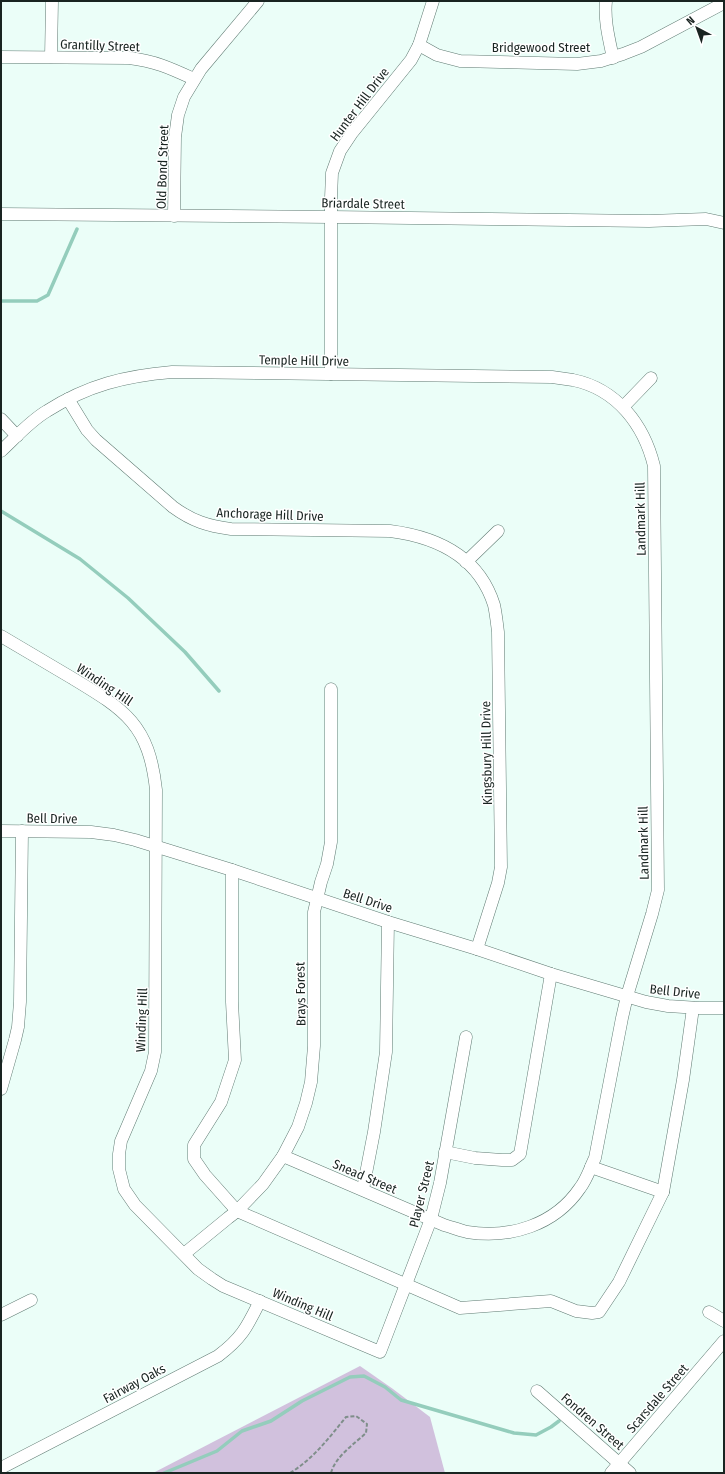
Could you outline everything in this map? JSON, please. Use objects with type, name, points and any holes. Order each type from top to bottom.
[{"type":"street","points":[[51,57],[52,1]]},
{"type":"street","name":"Old Bond Street","points":[[174,216],[175,137],[178,115],[184,97],[194,79],[258,1]]},
{"type":"street","name":"Hunter Hill Drive","points":[[331,374],[332,174],[340,151],[352,133],[411,60],[419,45],[433,1]]},
{"type":"street","points":[[606,1],[607,26],[613,58]]},
{"type":"street","name":"Bridgewood Street","points":[[419,45],[437,55],[460,61],[577,64],[601,61],[641,47],[724,3]]},
{"type":"street","name":"Grantilly Street","points":[[1,57],[129,58],[146,60],[168,66],[194,79]]},
{"type":"street","name":"Briardale Street","points":[[1,214],[649,221],[706,219],[724,223]]},
{"type":"street","name":"Temple Hill Drive","points":[[1,451],[46,411],[86,390],[112,381],[144,374],[172,372],[552,377],[575,380],[596,388],[611,397],[623,407]]},
{"type":"street","points":[[623,407],[651,378]]},
{"type":"street","name":"Anchorage Hill Drive","points":[[68,399],[87,430],[96,440],[173,507],[187,517],[211,526],[231,529],[390,531],[407,533],[425,538],[451,550],[466,562]]},
{"type":"street","name":"Landmark Hill","points":[[506,1232],[528,1228],[557,1213],[566,1205],[580,1188],[591,1167],[627,996],[658,890],[654,466],[643,434],[635,420],[623,407]]},
{"type":"street","points":[[1,419],[17,436]]},
{"type":"street","points":[[466,562],[498,531]]},
{"type":"street","name":"Kingsbury Hill Drive","points":[[466,562],[477,574],[490,595],[494,606],[498,632],[501,866],[498,883],[477,949]]},
{"type":"street","name":"Winding Hill","points":[[1,636],[104,698],[121,710],[136,727],[147,747],[154,768],[157,847],[155,1052],[151,1071],[121,1141],[119,1169],[124,1189],[135,1205],[198,1269],[212,1279],[223,1286],[380,1352]]},
{"type":"street","name":"Brays Forest","points":[[184,1254],[237,1211],[263,1184],[283,1156],[298,1127],[306,1104],[311,1082],[314,1046],[314,912],[327,864],[331,842],[331,689]]},
{"type":"street","points":[[1,1089],[18,1027],[20,1002],[22,831]]},
{"type":"street","name":"Bell Drive","points":[[1,832],[91,832],[114,835],[232,870],[551,974],[646,1002],[693,1008],[724,1008]]},
{"type":"street","points":[[232,870],[232,1002],[235,1060],[221,1102],[194,1145],[194,1159],[205,1175],[237,1211],[460,1308],[550,1301],[576,1311],[592,1313],[599,1312],[619,1282],[663,1192],[693,1008]]},
{"type":"street","points":[[362,1190],[374,1132],[386,1052],[388,922]]},
{"type":"street","points":[[445,1152],[475,1158],[502,1160],[512,1160],[520,1154],[551,974]]},
{"type":"street","name":"Player Street","points":[[380,1352],[431,1219],[440,1183],[466,1037]]},
{"type":"street","name":"Snead Street","points":[[283,1156],[444,1225],[467,1232],[491,1234],[506,1232]]},
{"type":"street","points":[[591,1167],[663,1192]]},
{"type":"street","points":[[1,1316],[31,1300]]},
{"type":"street","name":"Fairway Oaks","points":[[1,1468],[218,1356],[232,1346],[242,1335],[260,1301]]},
{"type":"street","points":[[709,1312],[724,1321]]},
{"type":"street","name":"Scarsdale Street","points":[[611,1473],[724,1341]]},
{"type":"street","name":"Fondren Street","points":[[537,1391],[630,1473]]},
{"type":"path","points":[[290,1473],[301,1466],[322,1447],[346,1418],[356,1416],[362,1419],[367,1424],[366,1433],[332,1467],[331,1473]]},
{"type":"shaded area","points":[[360,1366],[430,1417],[445,1473],[153,1473]]},
{"type":"waterway","points":[[1,301],[37,301],[48,295],[77,229]]},
{"type":"waterway","points":[[1,511],[80,559],[128,598],[185,652],[219,691]]},
{"type":"waterway","points":[[164,1473],[217,1451],[242,1431],[271,1421],[302,1401],[350,1377],[364,1376],[385,1387],[401,1400],[514,1433],[536,1435],[559,1421]]}]
